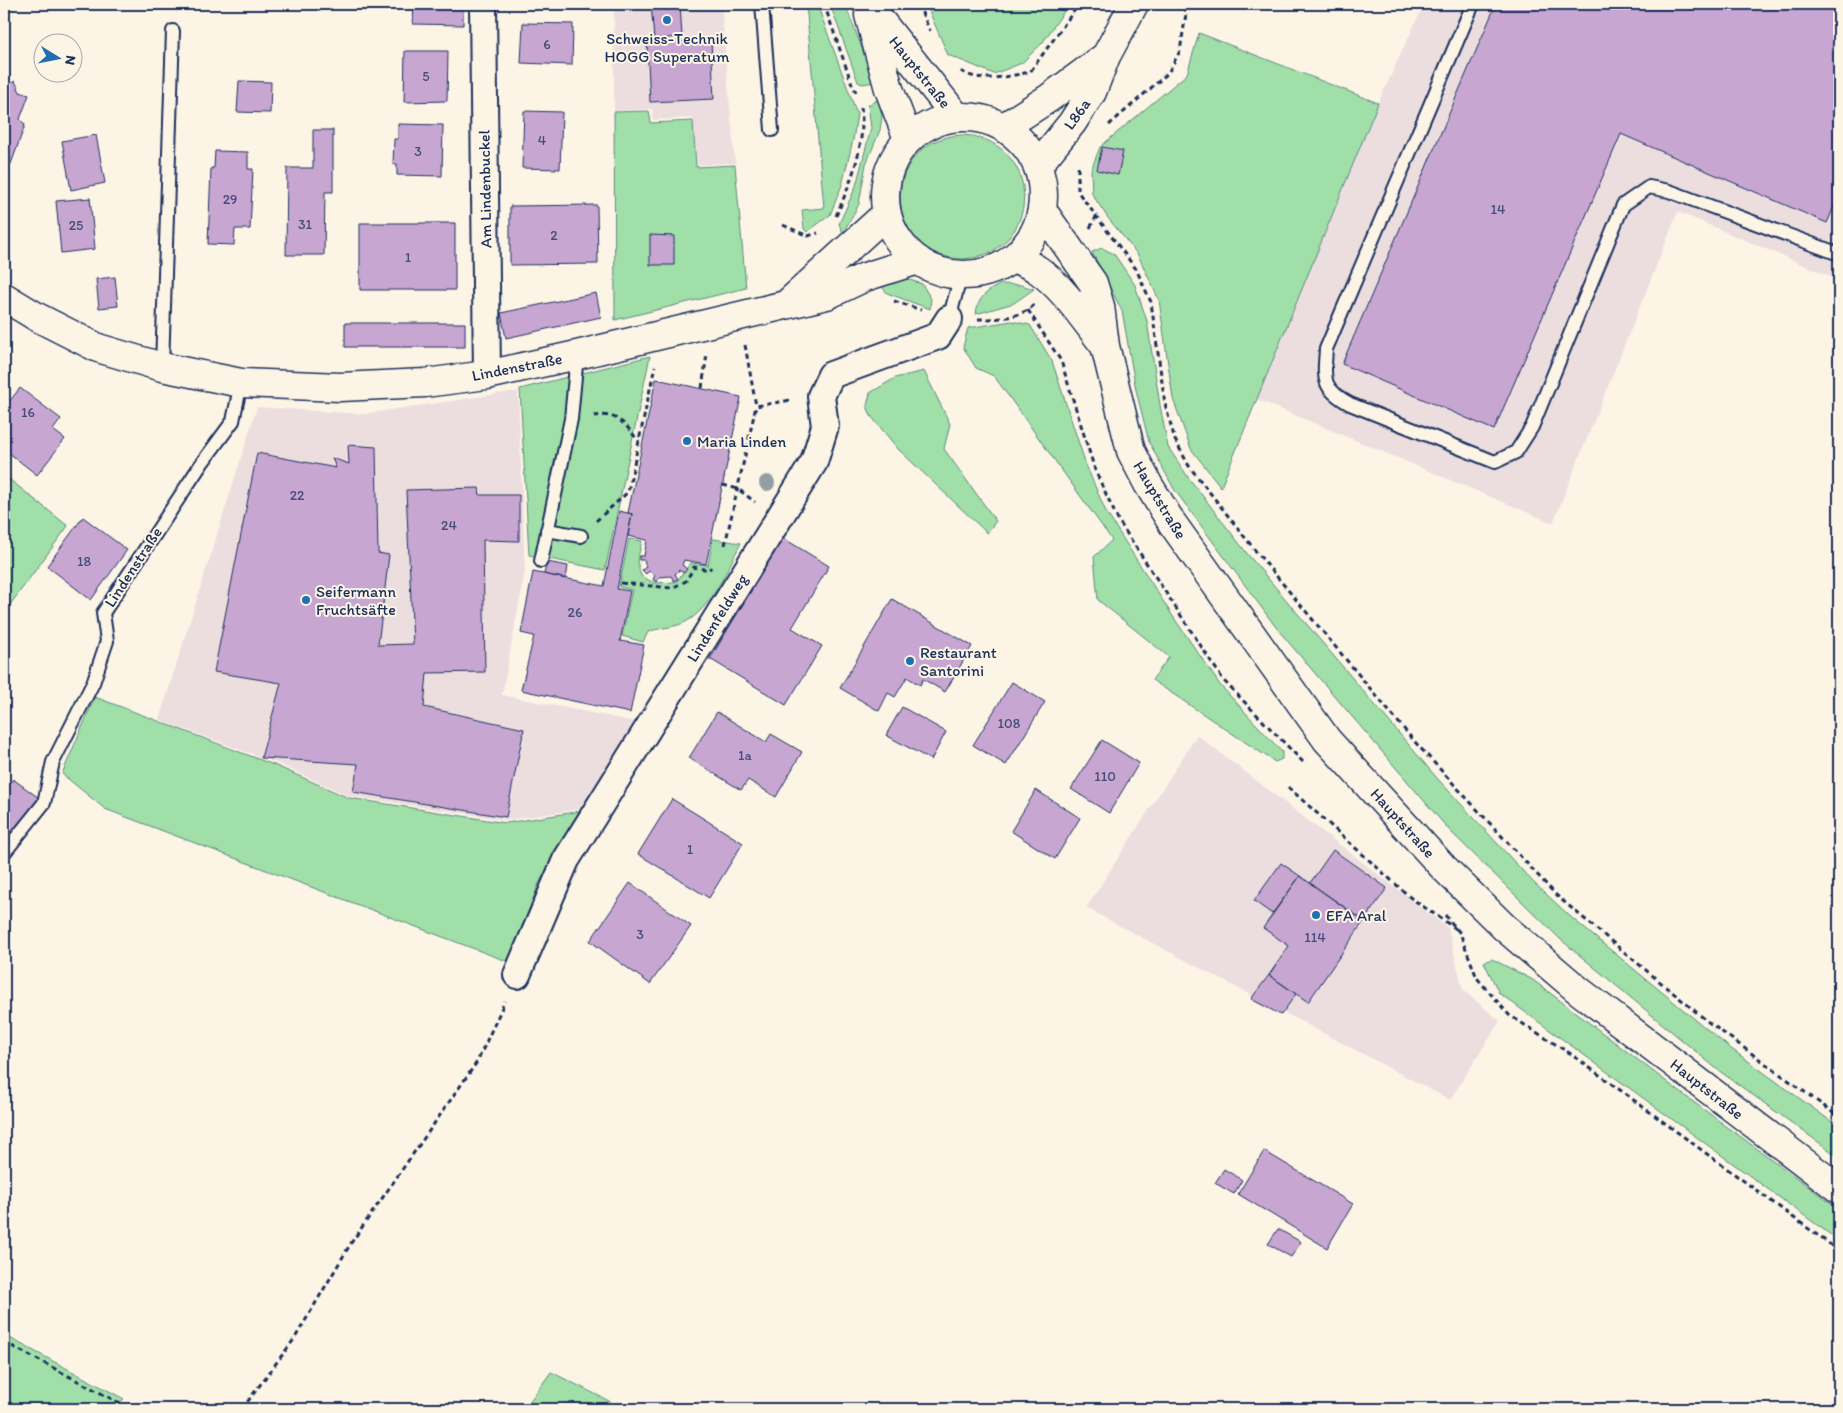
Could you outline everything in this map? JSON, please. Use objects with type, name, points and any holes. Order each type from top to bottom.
[{"type":"main road","name":"Hauptstraße","points":[[866,4],[956,116]]},
{"type":"main road","name":"Hauptstraße","points":[[866,4],[889,89],[908,139]]},
{"type":"main road","name":"L86a","points":[[1038,165],[1072,123],[1092,92],[1106,56],[1134,4]]},
{"type":"main road","points":[[1004,127],[1049,98],[1106,56]]},
{"type":"main road","points":[[956,116],[981,118],[1004,127],[1024,143],[1038,165],[1043,187],[1042,210],[1037,228],[1027,244],[1014,258],[998,268],[980,274],[961,276],[940,272],[918,260],[906,250],[894,234],[886,214],[885,187],[892,161],[908,139],[930,124],[956,116]]},
{"type":"main road","name":"Hauptstraße","points":[[1042,210],[1093,283],[1100,306],[1104,346],[1132,451],[1148,484],[1172,523],[1327,740],[1443,867],[1504,927],[1578,990],[1839,1189]]},
{"type":"main road","name":"Lindenstraße","points":[[788,303],[886,214]]},
{"type":"main road","name":"Hauptstraße","points":[[1014,258],[1038,270],[1054,285],[1104,346]]},
{"type":"main road","name":"Lindenstraße","points":[[4,297],[37,317],[98,348],[162,367],[241,383],[340,387],[426,383],[487,375],[827,295],[865,277],[918,260]]},
{"type":"street","name":"Am Lindenbuckel","points":[[483,4],[487,375]]},
{"type":"street","points":[[821,396],[831,375],[938,336],[949,319]]},
{"type":"street","name":"Lindenfeldweg","points":[[517,975],[566,860],[814,462],[825,426],[821,396]]},
{"type":"lane","points":[[762,4],[772,130]]},
{"type":"lane","points":[[1473,4],[1326,348],[1324,378],[1334,395],[1350,404],[1494,462],[1516,452],[1532,427],[1623,205],[1649,187],[1669,191],[1839,254]]},
{"type":"lane","points":[[162,367],[173,31]]},
{"type":"lane","points":[[949,319],[961,276]]},
{"type":"lane","points":[[540,561],[571,419],[577,355]]},
{"type":"lane","name":"Lindenstraße","points":[[4,853],[44,803],[53,762],[93,683],[107,641],[104,613],[202,463],[233,421],[241,383]]},
{"type":"lane","points":[[547,530],[581,536]]},
{"type":"path","points":[[824,4],[852,84],[860,99]]},
{"type":"path","points":[[954,66],[967,75],[999,78],[1030,72],[1079,4]]},
{"type":"path","points":[[1104,129],[1168,73],[1180,51],[1186,14],[1183,4]]},
{"type":"path","points":[[1081,160],[1077,168],[1078,192],[1136,269],[1151,302],[1165,404],[1175,440],[1189,466],[1258,554],[1414,742],[1557,896],[1707,1021],[1839,1117]]},
{"type":"path","points":[[783,225],[808,236],[823,232]]},
{"type":"path","points":[[949,319],[998,319],[1028,310]]},
{"type":"path","points":[[724,549],[756,406],[744,339]]},
{"type":"path","points":[[702,388],[709,346]]},
{"type":"path","points":[[581,536],[628,492],[656,365]]},
{"type":"path","points":[[756,406],[821,396]]},
{"type":"path","points":[[571,419],[604,414],[623,421],[639,443]]},
{"type":"path","points":[[723,485],[738,489]]},
{"type":"path","points":[[621,583],[672,588],[686,581],[694,568],[709,570],[714,563]]},
{"type":"path","points":[[1288,787],[1411,898],[1460,932],[1477,978],[1509,1015],[1571,1054],[1839,1251]]},
{"type":"path","points":[[242,1409],[294,1338],[351,1243],[476,1062],[517,975]]},
{"type":"path","points":[[4,1342],[131,1409]]},
{"type":"shaded area","points":[[614,4],[721,4],[735,163],[697,165],[693,118],[653,120],[652,109],[614,111]]},
{"type":"shaded area","points":[[1424,4],[1839,4],[1839,280],[1678,212],[1553,523],[1256,399],[1378,103]]},
{"type":"shaded area","points":[[518,391],[525,572],[502,695],[636,722],[581,809],[507,820],[349,796],[276,763],[159,720],[257,407],[364,414]]},
{"type":"shaded area","points":[[1197,735],[1448,928],[1463,990],[1500,1021],[1450,1100],[1086,908]]},
{"type":"green space","points":[[806,4],[817,4],[857,114],[842,185],[830,215],[807,232],[804,229],[802,210],[824,208]]},
{"type":"green space","points":[[830,4],[845,4],[875,82],[862,84],[858,82]]},
{"type":"green space","points":[[926,4],[1069,4],[1043,42],[1022,63],[994,74],[948,55]]},
{"type":"green space","points":[[1199,33],[1378,103],[1221,487],[1191,449],[1173,399],[1159,300],[1138,255],[1108,218],[1092,194],[1091,170],[1100,147],[1187,74]]},
{"type":"green space","points":[[879,99],[882,116],[880,130],[866,164],[859,204],[843,233],[839,224],[856,186],[871,128],[868,105]]},
{"type":"green space","points":[[649,111],[651,123],[693,121],[696,167],[735,165],[746,288],[615,320],[614,112]]},
{"type":"green space","points":[[962,135],[986,139],[1006,153],[1020,173],[1024,197],[1020,221],[1006,241],[986,255],[962,259],[938,255],[918,241],[904,221],[900,197],[904,173],[918,153],[938,139]]},
{"type":"green space","points":[[1102,248],[1114,254],[1135,285],[1147,321],[1168,447],[1188,477],[1249,556],[1436,777],[1533,882],[1573,919],[1730,1048],[1839,1127],[1839,1157],[1718,1070],[1560,939],[1449,830],[1278,630],[1174,489],[1149,442],[1136,390],[1122,311],[1092,252]]},
{"type":"green space","points":[[904,278],[922,284],[931,299],[930,309],[887,293],[879,283]]},
{"type":"green space","points":[[1001,284],[1021,285],[1034,289],[1014,303],[976,314],[979,303],[984,295]]},
{"type":"green space","points":[[1012,321],[1030,325],[1052,361],[1086,465],[1106,512],[1172,615],[1220,685],[1282,752],[1282,759],[1275,762],[1152,680],[1169,657],[1098,600],[1094,557],[1112,540],[994,376],[976,368],[963,347],[968,328]]},
{"type":"green space","points":[[650,356],[605,570],[529,555],[520,389]]},
{"type":"green space","points":[[924,371],[950,424],[944,449],[996,521],[987,533],[898,449],[871,416],[867,406],[870,393],[895,378]]},
{"type":"green space","points":[[4,475],[68,526],[4,613]]},
{"type":"green space","points":[[629,539],[642,541],[637,561],[641,576],[654,583],[676,582],[691,563],[708,565],[713,539],[741,543],[716,590],[699,612],[689,620],[678,625],[648,632],[643,642],[622,636],[632,590],[619,587]]},
{"type":"green space","points":[[95,697],[274,765],[349,798],[506,823],[581,811],[539,883],[509,962],[105,809],[62,774]]},
{"type":"green space","points":[[1492,959],[1533,980],[1688,1098],[1839,1209],[1839,1241],[1499,993],[1484,962]]},
{"type":"green space","points":[[4,1335],[124,1399],[113,1409],[4,1409]]},
{"type":"green space","points":[[551,1372],[611,1402],[607,1409],[524,1409]]},
{"type":"building","points":[[414,4],[463,4],[463,25],[413,24]]},
{"type":"building","name":"Schweiss-Technik HOGG Superatum","points":[[651,4],[680,4],[682,37],[654,39]]},
{"type":"building","points":[[1496,4],[1839,4],[1839,195],[1827,223],[1621,134],[1494,430],[1342,364]]},
{"type":"building","points":[[523,23],[573,24],[572,65],[521,63]]},
{"type":"building","points":[[711,40],[714,99],[650,102],[647,43]]},
{"type":"building","points":[[405,51],[448,51],[447,101],[404,102]]},
{"type":"building","points":[[15,81],[20,92],[29,95],[20,119],[25,125],[11,164],[4,168],[4,87]]},
{"type":"building","points":[[239,81],[271,82],[270,113],[237,112]]},
{"type":"building","points":[[524,111],[562,112],[560,169],[522,168]]},
{"type":"building","points":[[398,124],[443,125],[442,176],[397,175],[397,164],[393,164],[394,139],[398,139]]},
{"type":"building","points":[[313,130],[333,130],[333,192],[325,192],[324,255],[286,255],[287,168],[313,168]]},
{"type":"building","points":[[96,135],[105,183],[71,190],[62,141]]},
{"type":"building","points":[[1102,147],[1123,151],[1118,175],[1097,170]]},
{"type":"building","points":[[215,151],[248,152],[248,169],[253,169],[250,229],[235,229],[234,245],[208,244],[211,168],[214,168]]},
{"type":"building","points":[[90,198],[95,249],[61,253],[56,201]]},
{"type":"building","points":[[597,205],[598,264],[510,265],[510,206]]},
{"type":"building","points":[[360,223],[455,223],[455,290],[360,290]]},
{"type":"building","points":[[650,235],[674,236],[674,265],[650,265]]},
{"type":"building","points":[[115,277],[118,306],[99,308],[96,279]]},
{"type":"building","points":[[596,293],[601,317],[506,338],[501,313]]},
{"type":"building","points":[[345,323],[465,323],[465,347],[345,347]]},
{"type":"building","name":"Maria Linden","points":[[656,379],[741,397],[706,564],[684,560],[682,565],[687,569],[684,573],[679,570],[675,574],[678,579],[674,581],[671,576],[659,577],[657,582],[653,580],[655,575],[649,571],[646,574],[642,570],[646,567],[644,560],[639,560],[639,556],[644,556],[647,540],[628,536],[632,514],[628,513]]},
{"type":"building","points":[[20,388],[61,419],[53,430],[65,439],[37,475],[4,449],[4,408]]},
{"type":"building","name":"Seifermann Fruchtsäfte","points":[[348,445],[376,447],[378,553],[389,555],[378,645],[413,644],[406,490],[479,488],[480,495],[519,495],[519,541],[483,540],[485,672],[427,673],[424,707],[524,729],[506,817],[353,792],[358,764],[261,758],[281,683],[214,672],[257,453],[336,468],[332,458],[349,464]]},
{"type":"building","points":[[619,511],[632,514],[617,589],[630,591],[620,641],[644,645],[630,713],[521,690],[534,636],[521,633],[533,572],[604,586]]},
{"type":"building","points":[[83,517],[127,550],[91,600],[47,566]]},
{"type":"building","points":[[783,538],[829,566],[792,628],[822,646],[786,705],[710,659]]},
{"type":"building","points":[[547,562],[568,566],[566,579],[544,574]]},
{"type":"building","name":"Restaurant Santorini","points":[[892,599],[972,646],[945,692],[923,679],[920,685],[907,677],[895,697],[888,693],[879,711],[840,688]]},
{"type":"building","points":[[1012,682],[1045,702],[1006,765],[973,745]]},
{"type":"building","points":[[902,707],[946,732],[931,760],[886,735]]},
{"type":"building","points":[[717,712],[766,742],[771,734],[802,752],[776,797],[748,780],[741,790],[689,758]]},
{"type":"building","points":[[1102,740],[1139,763],[1109,813],[1071,789]]},
{"type":"building","points":[[13,779],[39,798],[4,844],[4,792]]},
{"type":"building","points":[[1036,790],[1080,818],[1055,859],[1011,831]]},
{"type":"building","points":[[672,799],[743,843],[709,898],[638,854]]},
{"type":"building","points":[[1333,850],[1387,888],[1364,921],[1310,883]]},
{"type":"building","points":[[1281,863],[1300,876],[1272,914],[1254,901]]},
{"type":"building","points":[[1300,876],[1364,921],[1308,1002],[1269,975],[1289,946],[1263,928]]},
{"type":"building","points":[[630,883],[691,926],[650,984],[590,941]]},
{"type":"building","points":[[1269,975],[1296,994],[1281,1015],[1251,999]]},
{"type":"building","points":[[1264,1151],[1353,1204],[1327,1248],[1238,1194]]},
{"type":"building","points":[[1224,1169],[1242,1180],[1234,1194],[1215,1183]]},
{"type":"building","points":[[1278,1229],[1301,1242],[1291,1257],[1268,1244]]},
{"type":"place","name":"Schweiss-Technik HOGG Superatum","points":[[667,20]]},
{"type":"place","name":"Maria Linden","points":[[687,441]]},
{"type":"place","name":"Seifermann Fruchtsäfte","points":[[306,600]]},
{"type":"place","name":"Restaurant Santorini","points":[[910,661]]},
{"type":"place","name":"EFA Aral","points":[[1316,915]]}]
